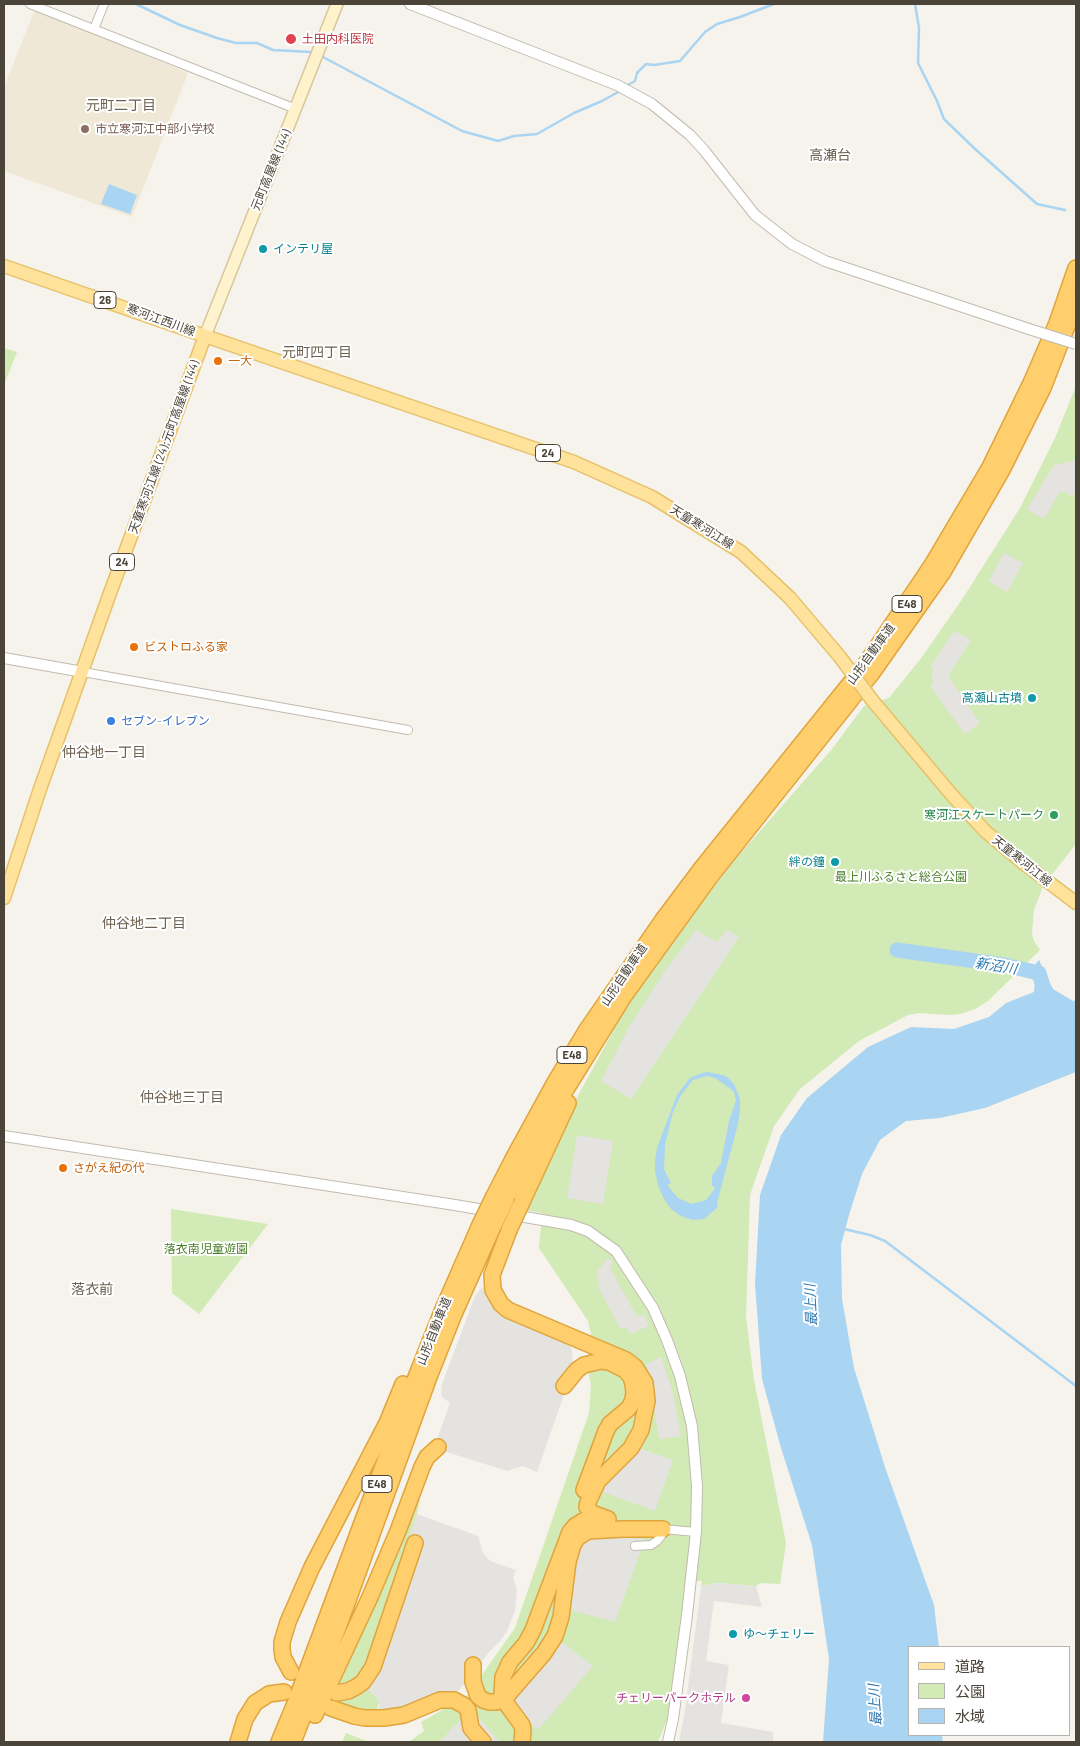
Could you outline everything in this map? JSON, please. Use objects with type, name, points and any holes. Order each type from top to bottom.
[{"type":"highway","name":"山形自動車道","points":[[278,1742],[301,1688],[421,1363],[443,1309],[486,1228],[523,1141],[583,1036],[865,665],[932,565],[990,467],[1031,383],[1057,322],[1076,268]]},
{"type":"highway","name":"山形自動車道","points":[[683,903],[872,673],[943,572],[1002,470],[1043,388],[1076,303]]},
{"type":"highway","name":"山形自動車道","points":[[500,1198],[526,1160],[598,1035],[669,922]]},
{"type":"highway","points":[[624,996],[572,1095],[509,1230],[492,1275],[493,1290],[501,1304],[508,1310],[626,1360],[634,1367],[645,1383],[647,1401],[644,1421],[631,1448],[598,1481],[588,1502],[588,1507],[592,1513],[608,1519],[663,1529]]},
{"type":"highway","name":"山形自動車道","points":[[293,1742],[339,1625],[429,1377],[458,1306],[486,1228]]},
{"type":"highway","points":[[291,1672],[283,1657],[282,1649],[284,1633],[290,1617],[328,1535],[387,1422],[456,1265],[486,1228]]},
{"type":"highway","points":[[564,1386],[577,1370],[584,1365],[601,1361],[610,1362],[625,1370],[634,1384],[634,1392],[629,1408],[610,1424],[606,1431],[583,1493],[579,1512],[583,1521],[593,1526],[623,1529]]},
{"type":"highway","points":[[302,1742],[370,1597],[422,1467],[427,1457],[438,1447]]},
{"type":"highway","points":[[522,1742],[522,1725],[504,1699],[501,1685],[506,1669],[534,1630],[570,1532],[583,1521],[608,1519]]},
{"type":"highway","points":[[472,1665],[473,1682],[478,1696],[489,1702],[504,1699],[544,1653],[555,1636],[561,1617],[568,1562],[577,1538],[588,1531],[663,1529]]},
{"type":"highway","points":[[337,1692],[348,1691],[356,1687],[363,1682],[373,1667],[415,1544]]},
{"type":"highway","points":[[238,1742],[245,1719],[255,1703],[268,1694],[284,1692]]},
{"type":"highway","points":[[331,1708],[354,1716],[384,1718],[404,1715],[440,1700],[454,1700],[465,1706],[468,1710],[471,1728],[483,1742]]},
{"type":"main road","name":"元町高屋線 (144)","points":[[205,336],[338,4]]},
{"type":"main road","name":"寒河江西川線","points":[[4,266],[205,336]]},
{"type":"main road","name":"天童寒河江線","points":[[205,336],[574,462],[652,497],[741,552],[790,598],[840,657],[872,700],[951,794],[985,831],[1076,903]]},
{"type":"main road","name":"天童寒河江線 (24);元町高屋線 (144)","points":[[4,898],[40,789],[110,592],[205,336]]},
{"type":"street","points":[[30,4],[296,109]]},
{"type":"street","points":[[94,29],[104,4]]},
{"type":"street","points":[[410,4],[617,85],[652,104],[690,135],[755,215],[768,227],[792,244],[825,261],[1076,344]]},
{"type":"street","points":[[4,658],[408,730]]},
{"type":"street","points":[[4,1136],[571,1224],[588,1232],[616,1251],[653,1308],[667,1340],[680,1376],[692,1426],[697,1486],[696,1532],[688,1609],[673,1719],[668,1742]]},
{"type":"street","points":[[635,1546],[651,1544],[657,1541],[663,1529],[696,1532]]},
{"type":"shaded area","name":"市立寒河江中部小学校","points":[[35,9],[188,73],[132,217],[4,171],[4,87]]},
{"type":"shaded area","points":[[1076,460],[1076,494],[1070,496],[1066,492],[1060,492],[1044,519],[1027,509],[1054,465]]},
{"type":"shaded area","points":[[1004,553],[1023,563],[1007,592],[989,581]]},
{"type":"shaded area","points":[[954,631],[971,640],[950,673],[950,679],[980,723],[965,734],[930,686],[933,684],[933,669],[930,667]]},
{"type":"shaded area","points":[[696,930],[717,942],[727,930],[739,937],[631,1099],[601,1081],[628,1029],[664,972]]},
{"type":"shaded area","points":[[577,1135],[613,1141],[603,1204],[567,1198]]},
{"type":"shaded area","points":[[608,1258],[613,1262],[610,1268],[635,1313],[637,1316],[645,1315],[649,1326],[630,1334],[626,1328],[620,1328],[598,1287],[600,1286],[597,1278],[598,1270]]},
{"type":"shaded area","points":[[482,1287],[491,1295],[569,1343],[572,1351],[573,1369],[537,1472],[523,1466],[507,1471],[434,1448],[450,1403],[441,1396],[442,1384],[475,1296]]},
{"type":"shaded area","points":[[661,1357],[673,1393],[681,1436],[659,1439],[653,1403],[654,1388],[646,1364]]},
{"type":"shaded area","points":[[636,1447],[673,1460],[655,1511],[600,1491],[604,1480]]},
{"type":"shaded area","points":[[417,1514],[478,1536],[483,1553],[490,1561],[516,1570],[513,1578],[517,1589],[515,1610],[508,1629],[501,1640],[456,1694],[379,1721],[379,1702],[376,1696],[368,1690],[364,1690],[394,1584]]},
{"type":"shaded area","points":[[594,1536],[645,1539],[615,1622],[570,1610],[572,1570],[576,1552]]},
{"type":"shaded area","points":[[718,1583],[756,1586],[762,1607],[714,1601],[706,1661],[729,1665],[721,1723],[773,1732],[773,1742],[679,1742],[701,1586]]},
{"type":"shaded area","points":[[559,1640],[593,1666],[538,1730],[516,1709],[513,1704],[513,1697]]},
{"type":"shaded area","points":[[471,1709],[500,1742],[439,1742]]},
{"type":"green space","points":[[4,348],[17,352],[4,385]]},
{"type":"green space","name":"最上川ふるさと総合公園","points":[[1076,386],[1076,844],[1043,886],[1034,910],[1032,934],[1040,950],[988,1001],[975,1009],[960,1014],[919,1013],[908,1015],[859,1041],[800,1089],[774,1126],[750,1195],[746,1317],[754,1380],[786,1543],[780,1584],[760,1583],[756,1586],[718,1583],[701,1586],[702,1581],[688,1581],[667,1720],[658,1742],[409,1742],[424,1731],[421,1722],[467,1696],[515,1628],[589,1413],[591,1385],[588,1370],[591,1334],[588,1321],[539,1248],[542,1213],[525,1210],[561,1127],[624,1011],[653,965],[738,856],[832,749],[864,706],[889,698],[922,657],[963,598],[1020,508],[1055,438]]},
{"type":"green space","name":"落衣南児童遊園","points":[[171,1209],[268,1224],[199,1314],[172,1293]]},
{"type":"green space","points":[[417,1498],[420,1500],[417,1514],[368,1668],[357,1682],[335,1687]]},
{"type":"green space","points":[[368,1690],[376,1696],[379,1702],[377,1711],[348,1710],[329,1700],[330,1698]]},
{"type":"green space","points":[[346,1733],[369,1742],[342,1742]]},
{"type":"water","points":[[109,184],[137,195],[130,214],[101,204]]},
{"type":"water","name":"最上川","points":[[1039,960],[1053,989],[1073,1001],[1076,1000],[1076,1072],[985,1108],[940,1118],[906,1121],[880,1140],[862,1174],[841,1245],[842,1299],[854,1368],[885,1467],[934,1605],[939,1646],[908,1646],[908,1736],[942,1736],[943,1742],[823,1742],[829,1659],[812,1545],[781,1448],[762,1379],[755,1284],[760,1195],[781,1135],[807,1098],[868,1047],[911,1027],[954,1029],[989,1017],[1006,1003],[1034,992],[1035,980],[1025,977]]},
{"type":"water","points":[[708,1072],[726,1076],[734,1084],[740,1099],[740,1110],[717,1203],[718,1207],[704,1219],[693,1220],[681,1216],[671,1209],[664,1199],[655,1172],[655,1161],[657,1148],[677,1095],[690,1078]],"holes":[[[707,1076],[715,1078],[734,1092],[736,1101],[729,1121],[721,1163],[712,1176],[712,1186],[715,1187],[706,1200],[692,1204],[678,1198],[667,1185],[671,1183],[664,1169],[665,1145],[673,1112],[681,1095],[693,1080]]]},
{"type":"waterway","points":[[136,4],[180,25],[217,38],[236,43],[257,43],[273,50],[311,52]]},
{"type":"waterway","points":[[626,86],[635,81],[637,73],[646,64],[654,65],[680,61],[705,32],[717,24],[774,4]]},
{"type":"waterway","points":[[915,4],[919,28],[918,63],[944,119],[1037,204],[1065,210]]},
{"type":"waterway","points":[[323,57],[462,131],[498,141],[514,136],[537,134],[574,113],[620,91]]},
{"type":"waterway","name":"新沼川","points":[[897,950],[1004,965],[1039,973],[1042,983]]},
{"type":"waterway","points":[[844,1229],[870,1235],[885,1241],[1076,1386]]},
{"type":"place","name":"土田内科医院","points":[[291,39]]},
{"type":"place","name":"市立寒河江中部小学校","points":[[85,129]]},
{"type":"place","name":"インテリ屋","points":[[263,249]]},
{"type":"place","name":"一大","points":[[218,361]]},
{"type":"place","name":"ビストロふる家","points":[[134,647]]},
{"type":"place","name":"高瀬山古墳","points":[[1032,698]]},
{"type":"place","name":"セブン-イレブン","points":[[111,721]]},
{"type":"place","name":"寒河江スケートパーク","points":[[1054,815]]},
{"type":"place","name":"絆の鐘","points":[[835,862]]},
{"type":"place","name":"さがえ紀の代","points":[[63,1168]]},
{"type":"place","name":"ゆ～チェリー","points":[[733,1634]]},
{"type":"place","name":"チェリーパークホテル","points":[[746,1698]]},
{"type":"district","name":"元町二丁目","points":[[121,105]]},
{"type":"district","name":"高瀬台","points":[[830,155]]},
{"type":"district","name":"元町四丁目","points":[[317,352]]},
{"type":"district","name":"仲谷地一丁目","points":[[104,752]]},
{"type":"district","name":"仲谷地二丁目","points":[[144,923]]},
{"type":"district","name":"仲谷地三丁目","points":[[182,1097]]},
{"type":"district","name":"落衣前","points":[[92,1289]]}]
